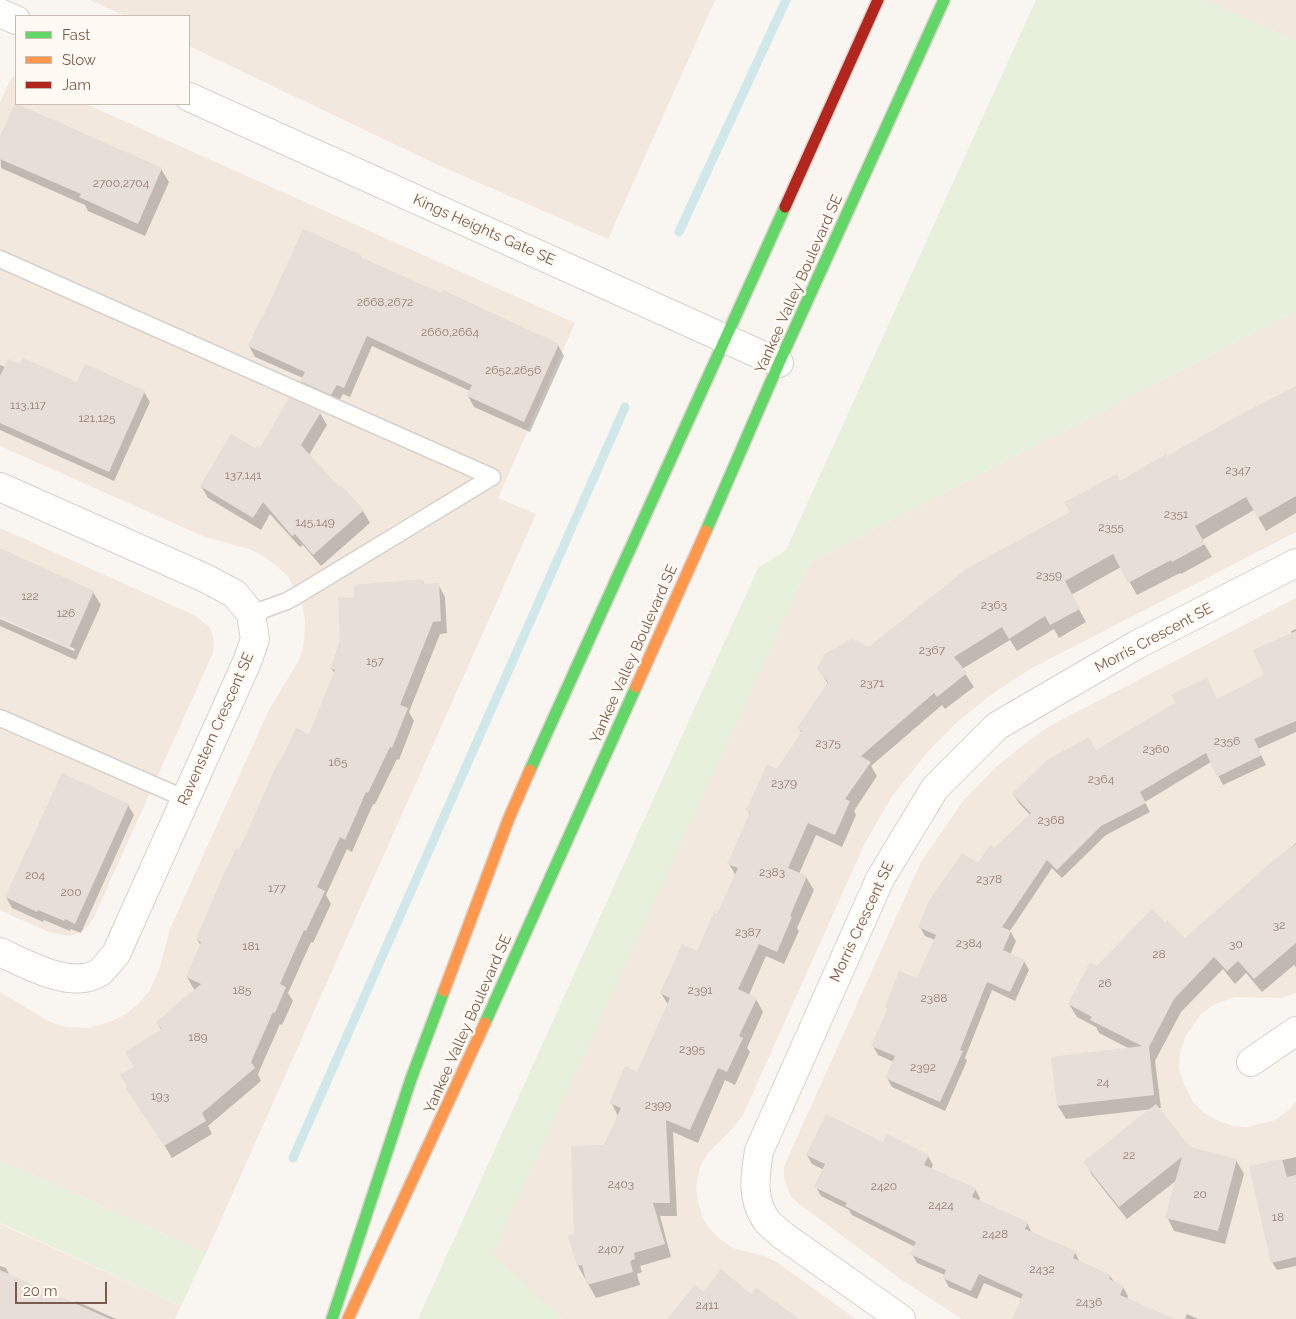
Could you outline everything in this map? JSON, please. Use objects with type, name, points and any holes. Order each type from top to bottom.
[{"type":"street","points":[[6,0],[0,13],[15,20]]},
{"type":"street","name":"Yankee Valley Boulevard SE","points":[[332,1319],[411,1079],[509,818],[878,0]]},
{"type":"street","name":"Yankee Valley Boulevard SE","points":[[348,1319],[458,1084],[779,363],[944,0]]},
{"type":"street","name":"Kings Heights Gate SE","points":[[190,98],[779,363]]},
{"type":"street","points":[[0,487],[205,578],[234,594],[252,614]]},
{"type":"street","name":"Morris Crescent SE","points":[[901,1319],[776,1230],[766,1220],[757,1199],[754,1178],[759,1151],[880,879],[935,788],[997,726],[1138,644],[1296,563]]},
{"type":"street","name":"Ravenstern Crescent SE","points":[[0,952],[50,974],[78,980],[100,972],[116,954],[255,639],[252,614]]},
{"type":"street","points":[[1252,1062],[1296,1031]]},
{"type":"lane","points":[[0,259],[492,477],[292,598],[252,614]]},
{"type":"lane","points":[[0,718],[186,799]]},
{"type":"shaded area","points":[[90,0],[715,0],[608,239],[436,164],[190,46],[190,15],[123,15]]},
{"type":"shaded area","points":[[1204,0],[1296,0],[1296,41]]},
{"type":"shaded area","points":[[15,76],[15,105],[88,105],[575,323],[498,498],[536,514],[206,1253],[0,1160],[0,992],[50,1022],[66,1027],[87,1028],[110,1022],[126,1014],[150,990],[160,967],[170,929],[269,710],[299,660],[304,643],[305,620],[302,604],[288,576],[260,554],[249,549],[205,537],[0,446],[0,103],[11,78]]},
{"type":"shaded area","points":[[1296,311],[1296,532],[1030,669],[992,694],[957,722],[931,748],[892,796],[864,845],[743,1115],[708,1153],[700,1167],[696,1187],[703,1219],[721,1240],[733,1248],[764,1256],[775,1261],[856,1319],[562,1319],[491,1254],[810,562]]},
{"type":"shaded area","points":[[0,528],[196,616],[210,628],[213,637],[214,647],[212,655],[94,917],[82,931],[71,936],[51,933],[0,910]]},
{"type":"shaded area","points":[[1296,598],[1296,993],[1282,998],[1235,997],[1213,1005],[1201,1014],[1185,1037],[1180,1052],[1179,1069],[1193,1102],[1204,1113],[1232,1126],[1247,1127],[1275,1120],[1289,1110],[1296,1102],[1296,1319],[962,1319],[902,1280],[798,1203],[790,1195],[784,1178],[784,1167],[790,1153],[921,862],[963,801],[996,767],[1048,727]]},
{"type":"shaded area","points":[[0,1224],[181,1306],[175,1319],[0,1319]]},
{"type":"green space","points":[[1036,0],[1204,0],[1296,41],[1296,311],[810,562],[492,1254],[562,1319],[418,1319],[758,568],[786,550]]},
{"type":"green space","points":[[0,1160],[206,1253],[181,1306],[0,1223]]},
{"type":"building","points":[[15,103],[15,105],[20,105],[162,168],[138,224],[79,197],[81,194],[0,159],[0,136]]},
{"type":"building","points":[[303,229],[361,255],[360,257],[434,290],[442,293],[443,290],[559,344],[524,422],[467,396],[472,385],[367,336],[344,388],[337,385],[331,395],[300,381],[305,372],[248,346]]},
{"type":"building","points":[[23,358],[77,382],[85,364],[145,391],[109,472],[0,423],[0,376],[8,359],[20,364]]},
{"type":"building","points":[[1296,386],[1296,496],[1258,518],[1246,497],[1195,526],[1205,544],[1128,583],[1113,554],[1065,581],[1080,609],[1050,625],[1045,616],[1009,639],[1002,627],[954,657],[967,673],[937,697],[934,693],[861,756],[871,762],[845,799],[850,801],[835,835],[808,823],[788,868],[807,876],[777,952],[759,944],[738,989],[757,998],[739,1036],[743,1038],[727,1072],[718,1068],[690,1130],[666,1120],[670,1203],[653,1203],[665,1244],[634,1253],[635,1259],[630,1261],[633,1272],[587,1285],[582,1265],[577,1266],[568,1236],[574,1234],[571,1146],[604,1145],[621,1108],[609,1103],[625,1066],[637,1072],[670,998],[660,993],[682,944],[697,951],[714,912],[717,914],[738,868],[727,864],[750,813],[746,811],[767,764],[777,769],[802,731],[797,728],[828,682],[817,669],[824,654],[852,639],[869,647],[968,568],[1070,512],[1064,502],[1117,474],[1120,481],[1166,454],[1167,456]]},
{"type":"building","points":[[289,398],[321,412],[301,445],[339,487],[341,485],[364,510],[313,555],[295,534],[292,536],[263,502],[253,518],[200,486],[231,434],[255,448],[257,446],[260,448]]},
{"type":"building","points":[[0,548],[94,591],[69,648],[0,617]]},
{"type":"building","points":[[423,579],[424,584],[439,583],[441,621],[433,622],[400,705],[408,708],[392,748],[390,747],[368,793],[366,792],[345,840],[340,837],[317,887],[325,891],[306,931],[304,930],[280,984],[286,987],[251,1062],[255,1068],[202,1113],[206,1121],[164,1146],[125,1087],[127,1086],[120,1075],[134,1067],[125,1052],[162,1029],[156,1022],[201,984],[186,977],[201,942],[196,939],[222,878],[236,849],[239,850],[279,760],[281,760],[296,728],[309,734],[335,670],[330,668],[340,643],[338,597],[354,598],[354,585]]},
{"type":"building","points":[[1296,631],[1296,721],[1254,739],[1262,755],[1217,777],[1206,753],[1140,792],[1146,803],[1101,826],[1057,870],[1047,860],[1002,927],[1011,931],[1003,950],[1025,960],[1010,992],[987,982],[960,1050],[963,1051],[940,1102],[885,1078],[895,1056],[871,1046],[888,1008],[885,1007],[899,971],[917,978],[936,935],[918,927],[929,901],[962,853],[978,863],[990,845],[994,848],[1031,813],[1012,794],[1047,760],[1089,737],[1096,750],[1175,703],[1171,695],[1207,678],[1217,699],[1264,675],[1253,650]]},
{"type":"building","points":[[62,773],[129,804],[75,924],[38,910],[37,912],[5,897]]},
{"type":"building","points":[[1296,844],[1296,943],[1254,979],[1238,961],[1227,971],[1214,957],[1174,999],[1149,1047],[1154,1095],[1057,1106],[1051,1057],[1142,1046],[1090,1020],[1092,1017],[1068,1004],[1090,962],[1097,966],[1152,909],[1165,922],[1167,920],[1185,938],[1274,860]]},
{"type":"building","points":[[1156,1104],[1190,1147],[1237,1159],[1218,1231],[1165,1218],[1182,1157],[1119,1207],[1083,1162]]},
{"type":"building","points":[[826,1114],[883,1142],[887,1134],[929,1155],[924,1165],[976,1188],[972,1197],[1028,1222],[1025,1229],[1076,1251],[1073,1258],[1111,1275],[1109,1279],[1124,1286],[1120,1295],[1175,1319],[1012,1319],[1023,1294],[979,1274],[971,1291],[943,1278],[946,1270],[910,1254],[916,1242],[845,1206],[847,1203],[814,1187],[825,1164],[806,1155]]},
{"type":"building","points":[[1282,1159],[1287,1177],[1296,1175],[1296,1257],[1271,1263],[1249,1166]]},
{"type":"building","points":[[721,1269],[751,1294],[756,1288],[799,1319],[667,1319],[695,1285],[703,1292]]},
{"type":"building","points":[[0,1270],[110,1319],[0,1319]]},
{"type":"waterway","points":[[679,232],[786,0]]},
{"type":"waterway","points":[[293,1158],[625,407]]},
{"type":"traffic: fast","points":[[706,531],[779,363],[944,0]]},
{"type":"traffic: fast","points":[[530,770],[785,207]]},
{"type":"traffic: fast","points":[[485,1023],[636,687]]},
{"type":"traffic: fast","points":[[332,1319],[411,1079],[444,991]]},
{"type":"traffic: slow","points":[[636,687],[706,531]]},
{"type":"traffic: slow","points":[[444,991],[509,818],[530,770]]},
{"type":"traffic: slow","points":[[348,1319],[485,1023]]},
{"type":"traffic: jam","points":[[785,207],[878,0]]}]
